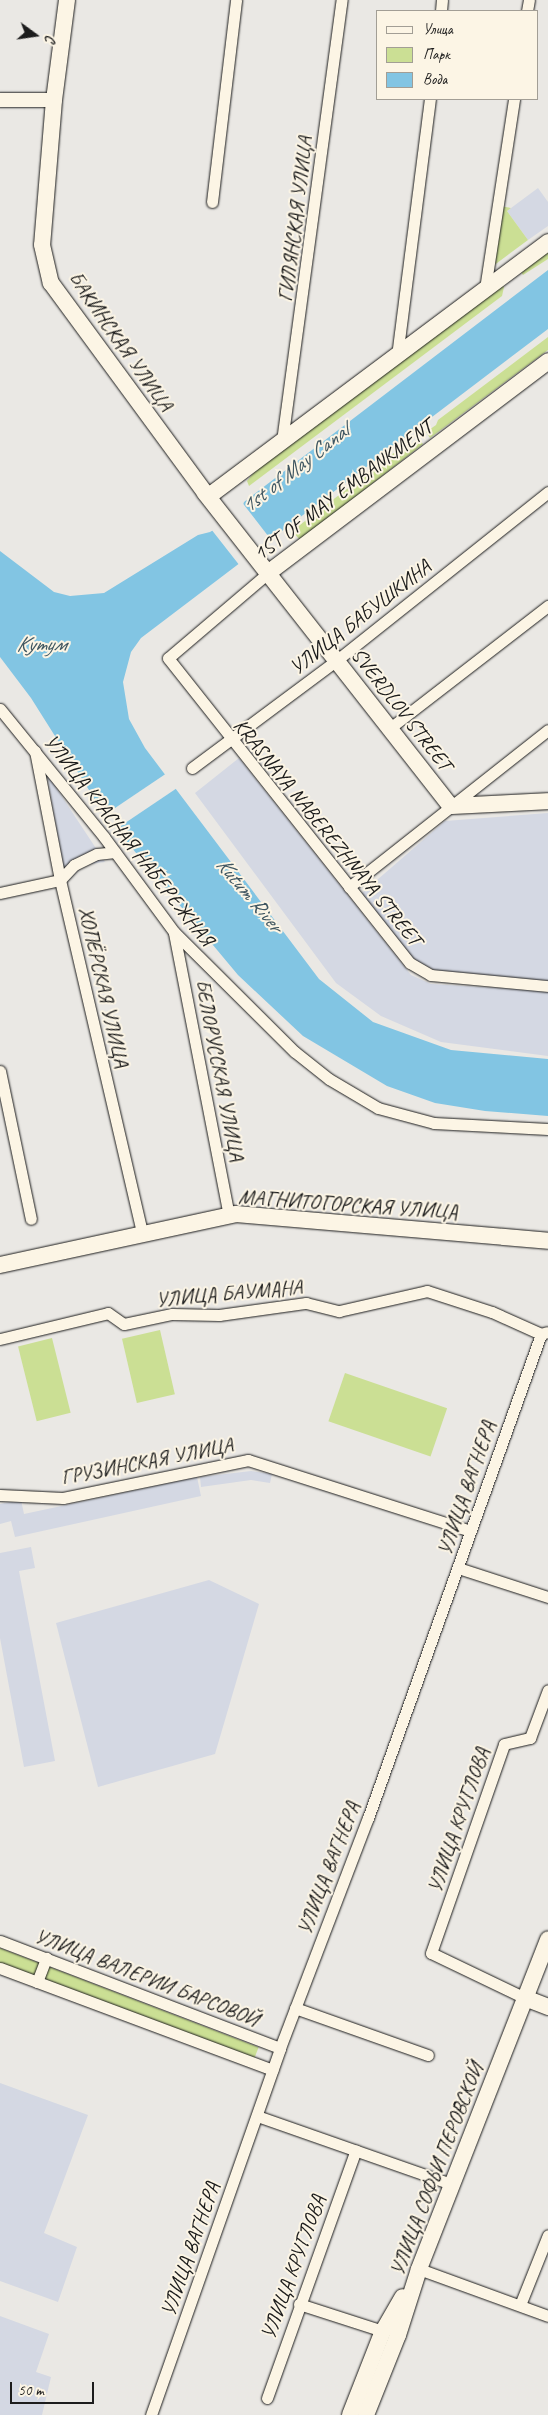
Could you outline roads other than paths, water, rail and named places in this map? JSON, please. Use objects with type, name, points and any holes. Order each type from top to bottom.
[{"type":"main road","name":"БАКИНСКАЯ УЛИЦА","points":[[67,0],[54,100],[42,245],[51,283],[213,502],[264,567]]},
{"type":"main road","points":[[213,502],[282,442],[548,242]]},
{"type":"main road","name":"1ST OF MAY EMBANKMENT","points":[[264,567],[548,360]]},
{"type":"main road","name":"SVERDLOV STREET","points":[[264,567],[450,806]]},
{"type":"main road","points":[[450,806],[548,801]]},
{"type":"main road","name":"МАГНИТОГОРСКАЯ УЛИЦА","points":[[0,1265],[142,1233],[229,1216],[548,1241]]},
{"type":"main road","name":"УЛИЦА СОФЬИ ПЕРОВСКОЙ","points":[[366,2415],[398,2335],[419,2269],[451,2184],[548,1939]]},
{"type":"main road","points":[[525,1998],[548,2007]]},
{"type":"main road","points":[[350,2415],[383,2331],[419,2269]]},
{"type":"street","points":[[212,202],[236,0]]},
{"type":"street","name":"ГИЛЯНСКАЯ УЛИЦА","points":[[282,442],[342,0]]},
{"type":"street","points":[[0,100],[54,100]]},
{"type":"street","points":[[397,356],[430,100]]},
{"type":"street","points":[[485,289],[514,100]]},
{"type":"street","name":"УЛИЦА БАБУШКИНА","points":[[192,768],[338,660],[548,492]]},
{"type":"street","name":"1ST OF MAY EMBANKMENT","points":[[168,658],[264,567]]},
{"type":"street","points":[[390,728],[548,606]]},
{"type":"street","name":"KRASNAYA NABEREZHNAYA STREET","points":[[168,658],[229,739],[410,963],[431,975],[548,986]]},
{"type":"street","name":"УЛИЦА КРАСНАЯ НАБЕРЕЖНАЯ","points":[[0,709],[35,749],[174,932],[295,1052],[329,1079],[378,1108],[434,1123],[548,1129]]},
{"type":"street","points":[[349,887],[548,730]]},
{"type":"street","name":"ХОПЁРСКАЯ УЛИЦА","points":[[35,749],[60,880],[142,1233]]},
{"type":"street","points":[[0,893],[60,880],[74,865],[97,854],[115,852]]},
{"type":"street","name":"БЕЛОРУССКАЯ УЛИЦА","points":[[174,932],[229,1216]]},
{"type":"street","points":[[0,1070],[32,1218]]},
{"type":"street","name":"УЛИЦА БАУМАНА","points":[[0,1339],[108,1312],[124,1324],[172,1314],[219,1315],[306,1303],[339,1311],[427,1291],[492,1312],[544,1333]]},
{"type":"street","name":"УЛИЦА ВАГНЕРА","points":[[151,2415],[280,2048],[368,1818],[470,1531],[544,1333]]},
{"type":"street","name":"ГРУЗИНСКАЯ УЛИЦА","points":[[0,1495],[62,1498],[248,1460],[470,1531]]},
{"type":"street","points":[[458,1568],[548,1597]]},
{"type":"street","name":"УЛИЦА КРУГЛОВА","points":[[525,1998],[431,1953],[504,1744],[530,1738],[548,1690]]},
{"type":"street","name":"УЛИЦА ВАЛЕРИИ БАРСОВОЙ","points":[[0,1941],[280,2048]]},
{"type":"street","points":[[37,1982],[46,1958]]},
{"type":"street","name":"УЛИЦА ВАЛЕРИИ БАРСОВОЙ","points":[[0,1968],[273,2070]]},
{"type":"street","points":[[295,2008],[428,2055]]},
{"type":"street","points":[[257,2116],[451,2184]]},
{"type":"street","name":"УЛИЦА КРУГЛОВА","points":[[267,2398],[298,2304],[356,2150]]},
{"type":"street","points":[[520,2305],[548,2235]]},
{"type":"street","points":[[419,2269],[548,2316]]},
{"type":"street","points":[[298,2304],[383,2331]]},
{"type":"water","name":"Кутум","points":[[548,270],[548,329],[141,638],[131,652],[123,682],[129,719],[145,748],[319,979],[373,1022],[451,1050],[548,1059],[548,1116],[485,1111],[435,1103],[387,1086],[303,1036],[238,975],[106,817],[31,698],[0,657],[0,551],[54,592],[70,596],[104,593],[198,535],[210,532],[240,514],[244,502]]},
{"type":"water label","name":"1st of May Canal","points":[[295,469]]},
{"type":"water label","name":"Kutum River","points":[[249,895]]}]
